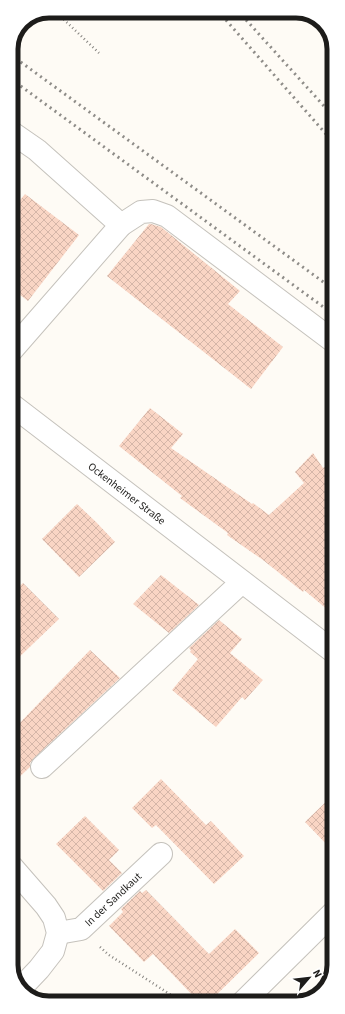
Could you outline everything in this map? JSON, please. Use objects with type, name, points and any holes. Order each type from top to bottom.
[{"type":"main road","points":[[18,137],[37,150],[121,225]]},
{"type":"main road","points":[[18,344],[121,225],[141,212],[153,211],[167,216],[327,336]]},
{"type":"main road","name":"Ockenheimer Straße","points":[[18,411],[327,647]]},
{"type":"main road","points":[[42,767],[242,582]]},
{"type":"main road","name":"In der Sandkaut","points":[[58,933],[81,929],[161,854]]},
{"type":"main road","points":[[18,874],[46,906],[54,918],[58,933],[53,951],[24,984]]},
{"type":"main road","points":[[249,996],[327,919]]},
{"type":"path","points":[[62,18],[99,53]]},
{"type":"path","points":[[81,929],[109,955],[173,996]]},
{"type":"building","points":[[25,194],[79,235],[28,301],[18,293],[18,202]]},
{"type":"building","points":[[149,224],[161,227],[240,291],[228,304],[283,347],[251,389],[107,276]]},
{"type":"building","points":[[150,408],[183,434],[171,448],[269,515],[304,483],[295,472],[313,453],[323,468],[327,466],[327,609],[304,590],[303,592],[263,560],[227,535],[228,533],[180,498],[182,496],[119,446]]},
{"type":"building","points":[[77,504],[115,542],[79,577],[42,539]]},
{"type":"building","points":[[161,575],[199,605],[169,633],[133,604]]},
{"type":"building","points":[[23,583],[59,619],[18,658],[18,588]]},
{"type":"building","points":[[219,620],[242,639],[230,653],[263,680],[245,700],[242,697],[216,727],[172,690],[198,659],[190,652],[191,650],[189,648]]},
{"type":"building","points":[[90,650],[120,678],[34,758],[30,763],[30,767],[18,778],[18,725]]},
{"type":"building","points":[[161,779],[206,825],[211,821],[244,856],[214,884],[156,825],[152,828],[132,808]]},
{"type":"building","points":[[327,801],[327,845],[305,822]]},
{"type":"building","points":[[85,816],[119,850],[109,860],[122,873],[103,891],[56,844]]},
{"type":"building","points":[[146,890],[209,954],[235,929],[259,953],[215,996],[193,996],[153,954],[144,962],[109,926],[123,912],[121,909],[140,891],[142,893]]},
{"type":"railway","points":[[224,18],[327,135]]},
{"type":"railway","points":[[244,18],[327,109]]},
{"type":"railway","points":[[18,60],[327,285]]},
{"type":"railway","points":[[18,84],[327,310]]}]
